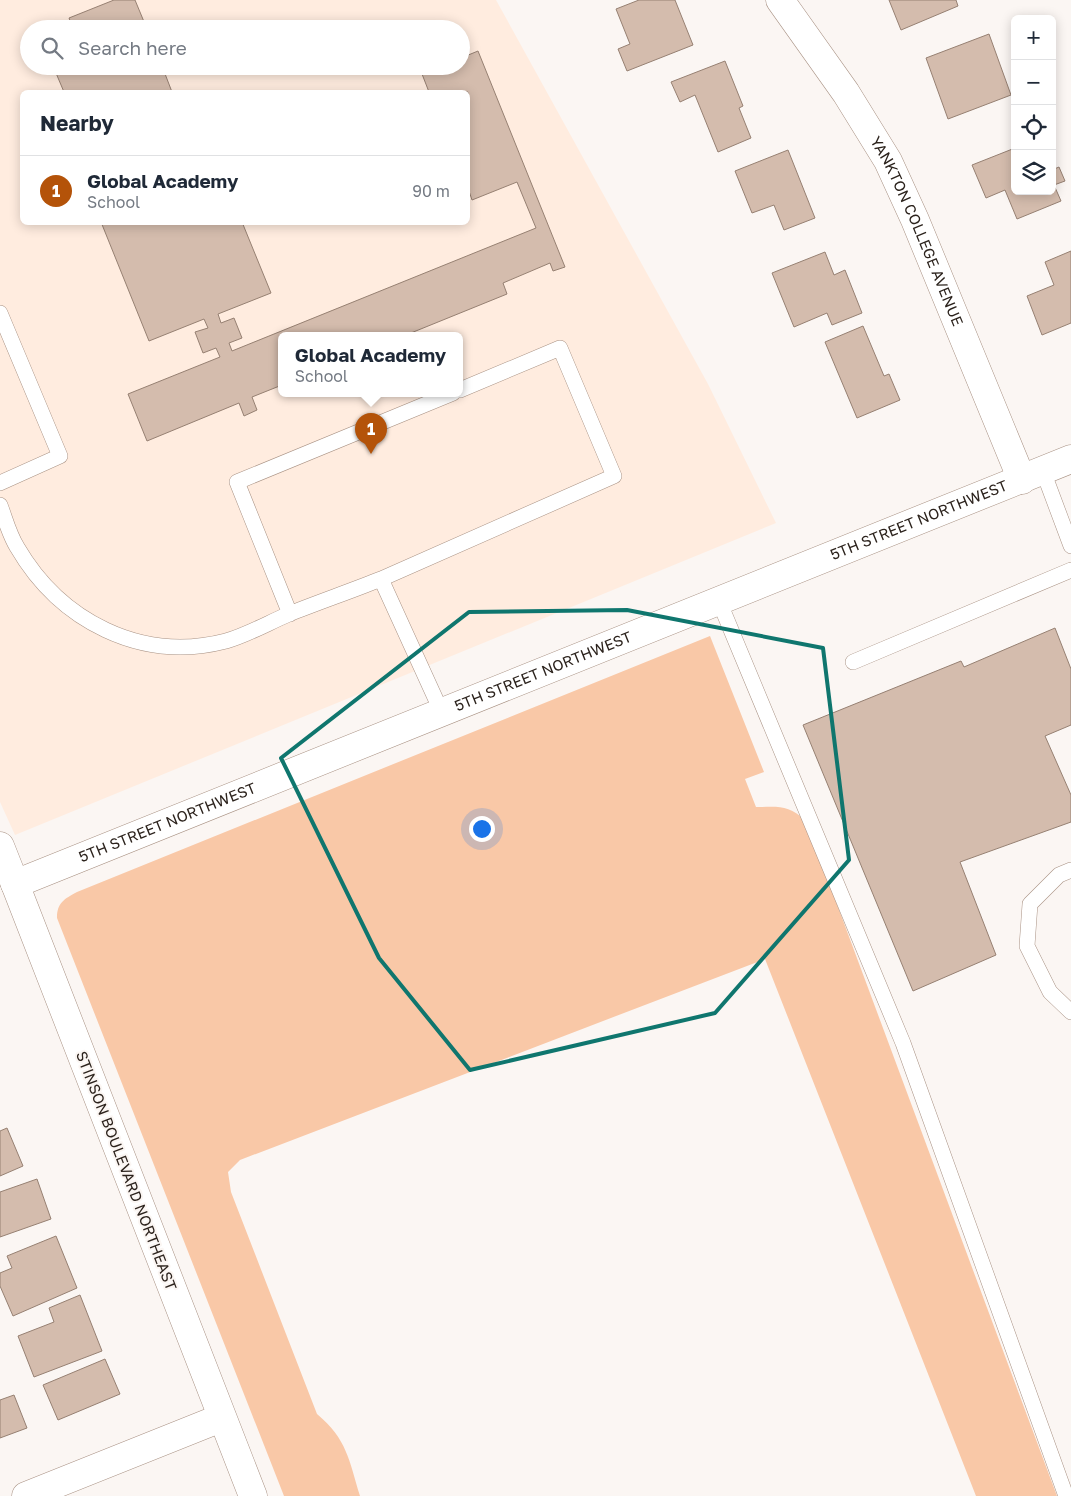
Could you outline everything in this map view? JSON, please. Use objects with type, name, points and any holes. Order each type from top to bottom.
[{"type":"street","name":"YANKTON COLLEGE AVENUE","points":[[780,0],[846,93],[888,161],[1032,475]]},
{"type":"street","name":"5TH STREET NORTHWEST","points":[[15,884],[1071,459]]},
{"type":"street","name":"STINSON BOULEVARD NORTHEAST","points":[[0,846],[221,1418],[253,1496]]},
{"type":"street","points":[[26,1496],[221,1418]]},
{"type":"lane","points":[[0,313],[60,456],[0,483]]},
{"type":"lane","points":[[0,505],[16,546],[38,578],[64,606],[97,628],[140,642],[184,647],[226,641],[381,579],[614,476],[560,348],[463,389]]},
{"type":"lane","points":[[290,614],[237,482],[443,397]]},
{"type":"lane","points":[[1032,475],[1071,546]]},
{"type":"lane","points":[[853,662],[1071,570]]},
{"type":"lane","points":[[381,579],[442,713]]},
{"type":"lane","points":[[719,601],[903,1043],[1066,1496]]},
{"type":"lane","points":[[1071,870],[1059,875],[1030,904],[1027,946],[1050,992],[1071,1012]]},
{"type":"highlighted area","points":[[627,610],[823,648],[849,860],[715,1013],[470,1070],[379,958],[281,758],[469,612]]},
{"type":"shaded area","points":[[0,0],[496,0],[708,384],[776,523],[15,835],[0,802]]},
{"type":"shaded area","points":[[710,636],[764,772],[745,779],[756,807],[788,809],[806,821],[1057,1496],[976,1496],[765,959],[240,1160],[228,1172],[231,1192],[317,1414],[341,1441],[360,1496],[284,1496],[57,918],[58,909],[65,899],[77,892]]},
{"type":"building","points":[[114,0],[135,0],[143,20],[70,20],[69,18]]},
{"type":"building","points":[[639,0],[675,0],[693,45],[627,71],[618,49],[630,44],[616,9]]},
{"type":"building","points":[[889,0],[956,0],[958,6],[901,30]]},
{"type":"building","points":[[989,34],[1011,95],[948,119],[926,58]]},
{"type":"building","points":[[478,51],[565,267],[553,271],[550,263],[503,283],[507,294],[413,332],[279,332],[536,228],[517,182],[472,200],[470,194],[470,90],[428,90],[422,75],[470,75],[470,54]]},
{"type":"building","points":[[725,61],[743,106],[739,108],[751,138],[718,152],[695,95],[680,102],[671,82]]},
{"type":"building","points":[[57,75],[165,75],[171,90],[63,90]]},
{"type":"building","points":[[788,150],[815,218],[784,230],[774,205],[752,213],[735,171]]},
{"type":"building","points":[[1011,150],[1011,195],[1056,195],[1056,190],[1061,201],[1017,219],[1005,190],[986,198],[972,165]]},
{"type":"building","points":[[1059,167],[1065,181],[1056,184],[1056,168]]},
{"type":"building","points":[[102,225],[243,225],[271,293],[218,314],[221,323],[234,318],[242,338],[229,343],[232,351],[278,332],[278,387],[252,397],[257,410],[244,416],[239,403],[147,441],[128,394],[220,357],[216,348],[203,353],[195,332],[208,328],[204,319],[149,341]]},
{"type":"building","points":[[1071,251],[1071,323],[1042,335],[1027,296],[1054,285],[1045,262]]},
{"type":"building","points":[[825,252],[834,275],[845,270],[862,313],[832,325],[827,313],[794,327],[772,273]]},
{"type":"building","points":[[863,326],[884,376],[889,374],[900,400],[857,418],[825,342]]},
{"type":"building","points":[[1055,628],[1071,669],[1071,725],[1045,736],[1071,795],[1071,822],[960,862],[996,955],[913,991],[803,725],[961,661],[964,667]]},
{"type":"building","points":[[7,1128],[23,1166],[0,1176],[0,1131]]},
{"type":"building","points":[[37,1179],[51,1219],[0,1237],[0,1192]]},
{"type":"building","points":[[56,1236],[77,1288],[13,1316],[0,1286],[0,1273],[12,1268],[7,1256]]},
{"type":"building","points":[[80,1295],[102,1351],[34,1377],[18,1336],[54,1322],[49,1308]]},
{"type":"building","points":[[105,1359],[120,1394],[58,1420],[43,1385]]},
{"type":"building","points":[[14,1395],[27,1428],[0,1438],[0,1400]]},
{"type":"place","name":"Global Academy","points":[[371,454]]}]
